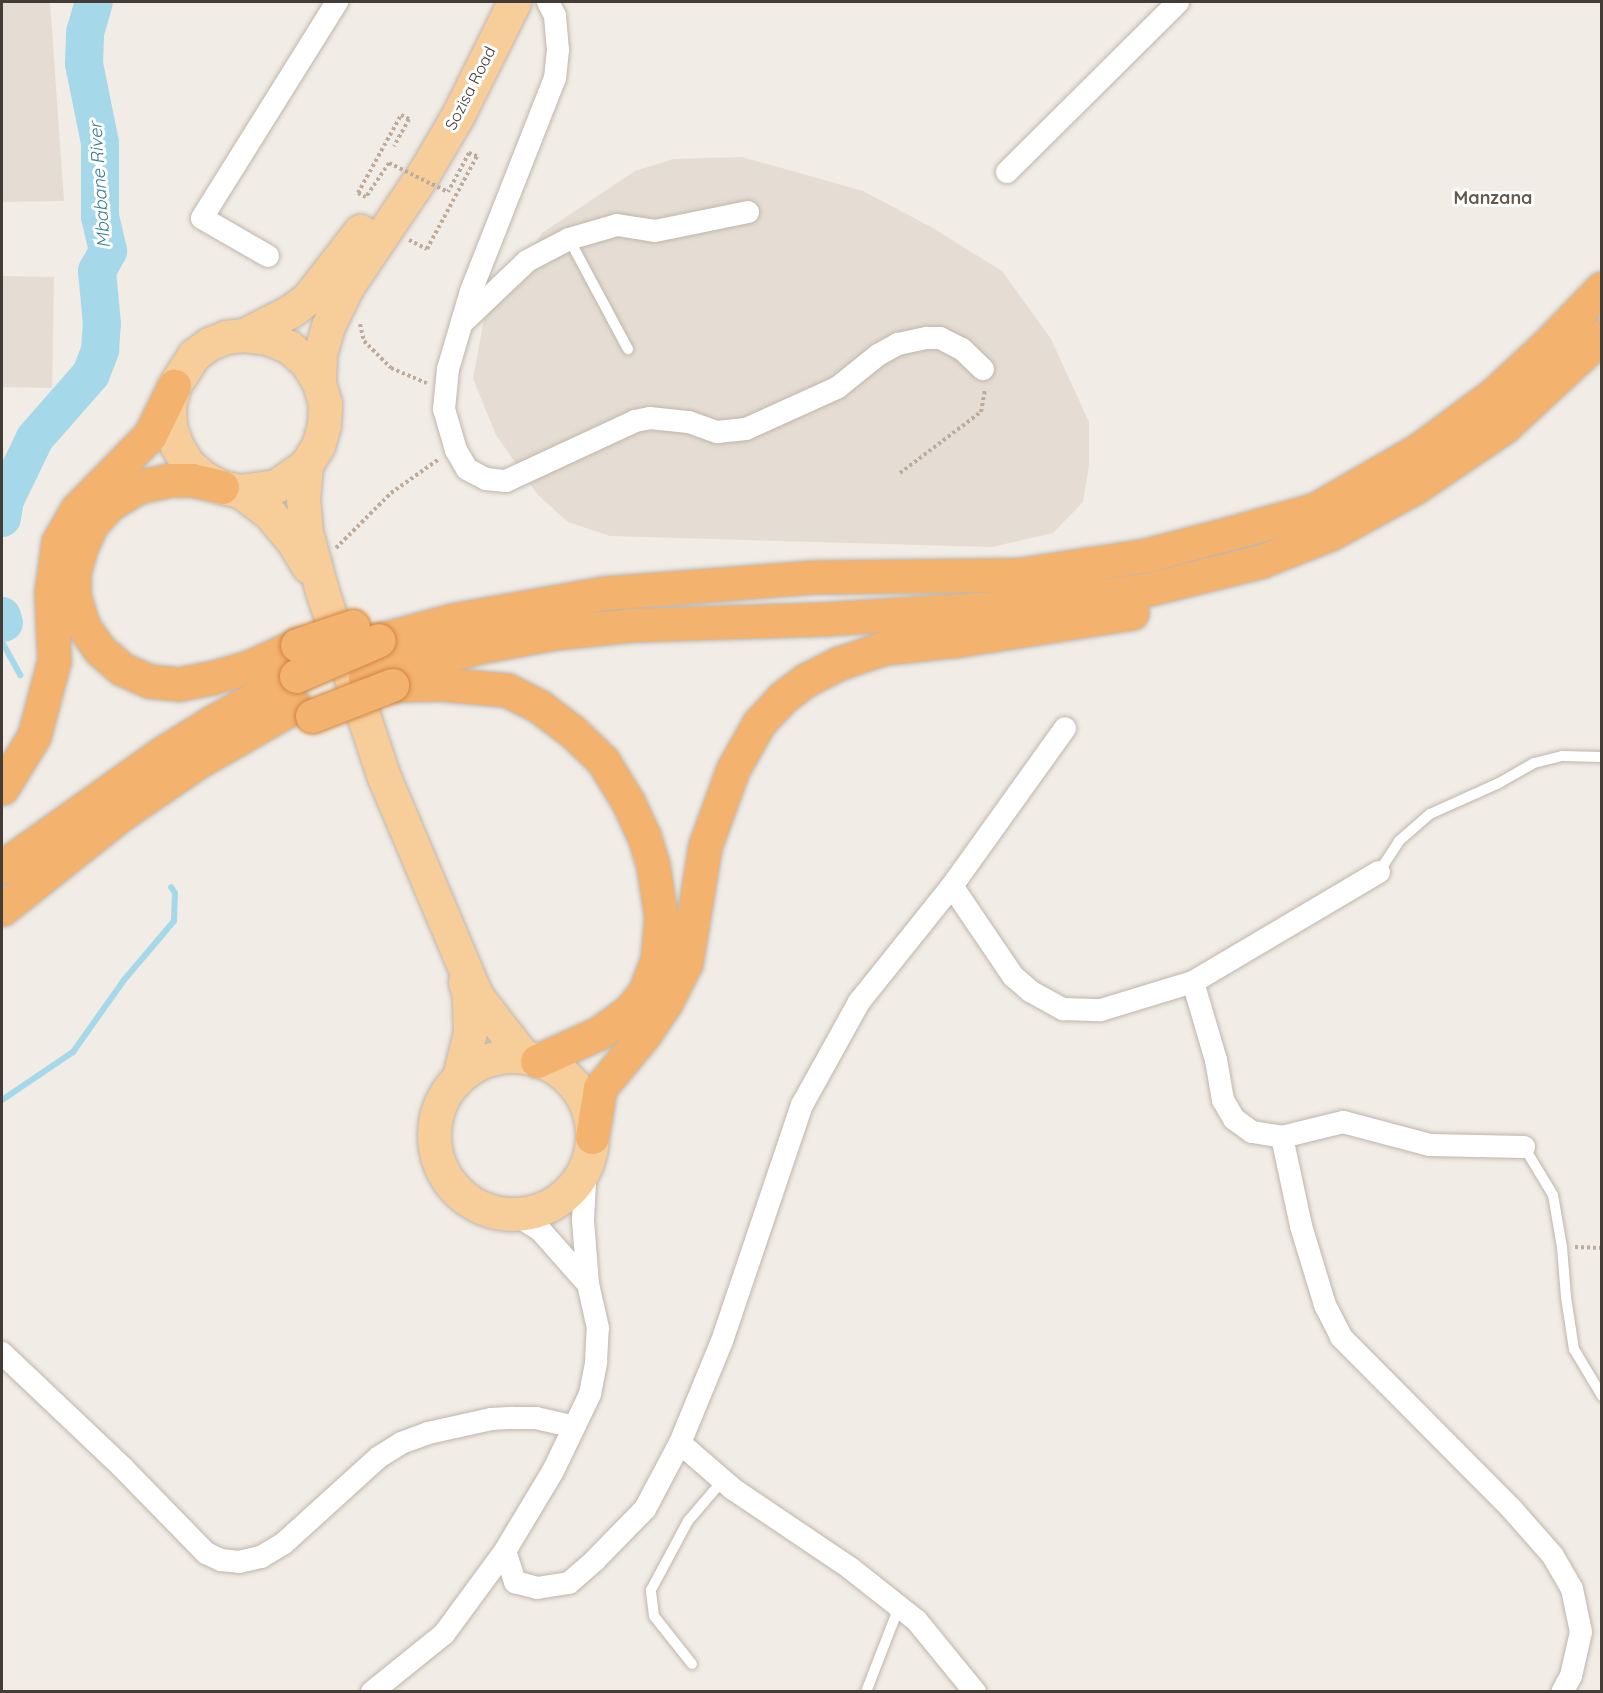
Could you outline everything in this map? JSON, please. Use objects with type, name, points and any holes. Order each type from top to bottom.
[{"type":"highway","points":[[2,909],[119,816],[196,763],[300,686],[366,633],[604,593],[811,577],[1017,575],[1146,555],[1316,509],[1417,451],[1494,394],[1547,345],[1602,288]]},
{"type":"highway","points":[[589,1151],[600,1088],[644,1035],[666,1002],[686,963],[705,846],[732,769],[759,723],[782,698],[806,680],[840,663],[884,648],[959,640],[1176,606],[1300,562],[1352,538],[1414,488],[1504,426],[1602,336]]},
{"type":"highway","points":[[2,788],[34,736],[54,661],[51,593],[58,542],[77,509],[150,435],[174,386]]},
{"type":"highway","points":[[231,489],[192,480],[170,480],[138,487],[110,504],[91,525],[80,550],[74,572],[74,596],[83,626],[100,650],[122,669],[149,681],[178,684],[249,667],[300,686]]},
{"type":"highway","points":[[378,681],[478,647],[554,633],[631,625],[823,619],[1023,606],[1149,589],[1262,561],[1330,534],[1414,488]]},
{"type":"highway","points":[[2,867],[164,752],[214,721],[300,686],[378,681],[507,690],[540,707],[573,732],[603,760],[628,801],[644,836],[653,866],[661,917],[657,960],[645,992],[628,1012],[599,1033],[530,1059]]},
{"type":"main road","name":"Sozisa Road","points":[[424,173],[458,115],[514,2]]},
{"type":"main road","points":[[244,335],[291,311],[308,298],[368,222],[424,173]]},
{"type":"main road","points":[[319,383],[320,354],[328,326],[347,287],[424,173]]},
{"type":"main road","points":[[231,489],[258,490],[276,486],[306,465],[318,446],[324,425],[325,404],[319,383],[307,363],[289,347],[268,338],[244,335],[226,337],[209,344],[188,362],[174,386],[170,406],[170,426],[177,446],[188,464],[204,478],[231,489],[270,514],[294,543],[322,591]]},
{"type":"main road","points":[[306,465],[303,498],[306,532],[322,591],[384,777],[476,994],[530,1059]]},
{"type":"main road","points":[[456,950],[469,996],[470,1032],[459,1077]]},
{"type":"main road","points":[[489,1059],[530,1059],[562,1074],[575,1086],[584,1101],[589,1151],[576,1183],[562,1197],[544,1208],[515,1214],[485,1209],[467,1200],[452,1186],[441,1169],[435,1150],[434,1130],[438,1110],[446,1092],[459,1077],[489,1059]]},
{"type":"street","points":[[268,256],[202,218],[337,2]]},
{"type":"street","points":[[548,2],[555,16],[558,50],[555,78],[471,291],[448,369],[444,409],[456,450],[467,469],[486,479],[506,481],[635,421],[670,419],[717,432],[732,432],[786,412],[837,388],[878,355],[898,344],[927,338],[940,338],[962,349],[983,369]]},
{"type":"street","points":[[1007,172],[1178,2]]},
{"type":"street","points":[[462,323],[527,261],[569,239],[617,225],[655,231],[693,221],[748,212]]},
{"type":"street","points":[[505,1551],[515,1582],[537,1588],[569,1583],[596,1560],[645,1509],[680,1443],[722,1341],[802,1105],[859,1002],[952,886],[1065,728]]},
{"type":"street","points":[[952,886],[1013,976],[1030,991],[1063,1009],[1101,1010],[1193,982],[1379,872]]},
{"type":"street","points":[[1193,982],[1216,1060],[1223,1100],[1234,1119],[1252,1132],[1282,1137],[1342,1122],[1430,1145],[1524,1147]]},
{"type":"street","points":[[1282,1137],[1301,1226],[1321,1294],[1341,1337],[1510,1507],[1553,1556],[1572,1589],[1581,1632],[1571,1676],[1562,1692]]},
{"type":"street","points":[[372,1692],[444,1634],[505,1551],[553,1471],[590,1394],[596,1362],[598,1328],[588,1284],[583,1220],[589,1151]]},
{"type":"street","points":[[515,1214],[541,1231],[588,1284]]},
{"type":"street","points":[[2,1353],[115,1460],[206,1553],[221,1560],[238,1562],[261,1557],[283,1544],[371,1463],[401,1443],[428,1433],[491,1419],[536,1418],[574,1427]]},
{"type":"street","points":[[680,1443],[723,1480],[850,1568],[917,1621],[975,1692]]},
{"type":"lane","points":[[569,239],[628,348]]},
{"type":"lane","points":[[1379,872],[1399,841],[1430,814],[1499,783],[1534,763],[1562,756],[1602,757]]},
{"type":"lane","points":[[1524,1147],[1553,1195],[1562,1247],[1566,1298],[1574,1349],[1602,1396]]},
{"type":"lane","points":[[692,1664],[654,1617],[651,1590],[688,1521],[723,1480]]},
{"type":"lane","points":[[866,1692],[899,1606]]},
{"type":"path","points":[[394,146],[409,119],[401,116],[358,193],[366,197],[389,163],[448,192],[469,153],[477,156],[427,249],[400,236]]},
{"type":"path","points":[[357,316],[364,341],[390,368],[429,384],[446,398]]},
{"type":"path","points":[[900,473],[981,412],[985,391],[983,369]]},
{"type":"path","points":[[333,557],[336,548],[377,505],[424,467],[456,450]]},
{"type":"path","points":[[1562,1247],[1602,1248]]},
{"type":"shaded area","points":[[2,2],[50,2],[64,201],[2,202]]},
{"type":"shaded area","points":[[742,157],[863,191],[931,227],[1002,271],[1051,339],[1089,422],[1089,466],[1083,502],[1053,533],[992,547],[610,536],[568,522],[538,495],[496,435],[473,379],[485,313],[542,233],[635,171],[673,159]]},
{"type":"shaded area","points":[[2,276],[54,277],[52,388],[2,387]]},
{"type":"waterway","name":"Mbabane River","points":[[2,518],[5,500],[35,438],[91,374],[100,350],[102,324],[97,271],[108,251],[100,217],[100,143],[84,64],[85,33],[94,2]]},
{"type":"waterway","name":"Mbabane River","points":[[2,616],[4,623]]},
{"type":"waterway","points":[[2,635],[4,623]]},
{"type":"waterway","points":[[2,642],[20,675]]},
{"type":"waterway","points":[[2,1100],[73,1052],[124,980],[174,921],[175,893],[171,887]]},
{"type":"district","name":"Manzana","points":[[1493,198]]}]
